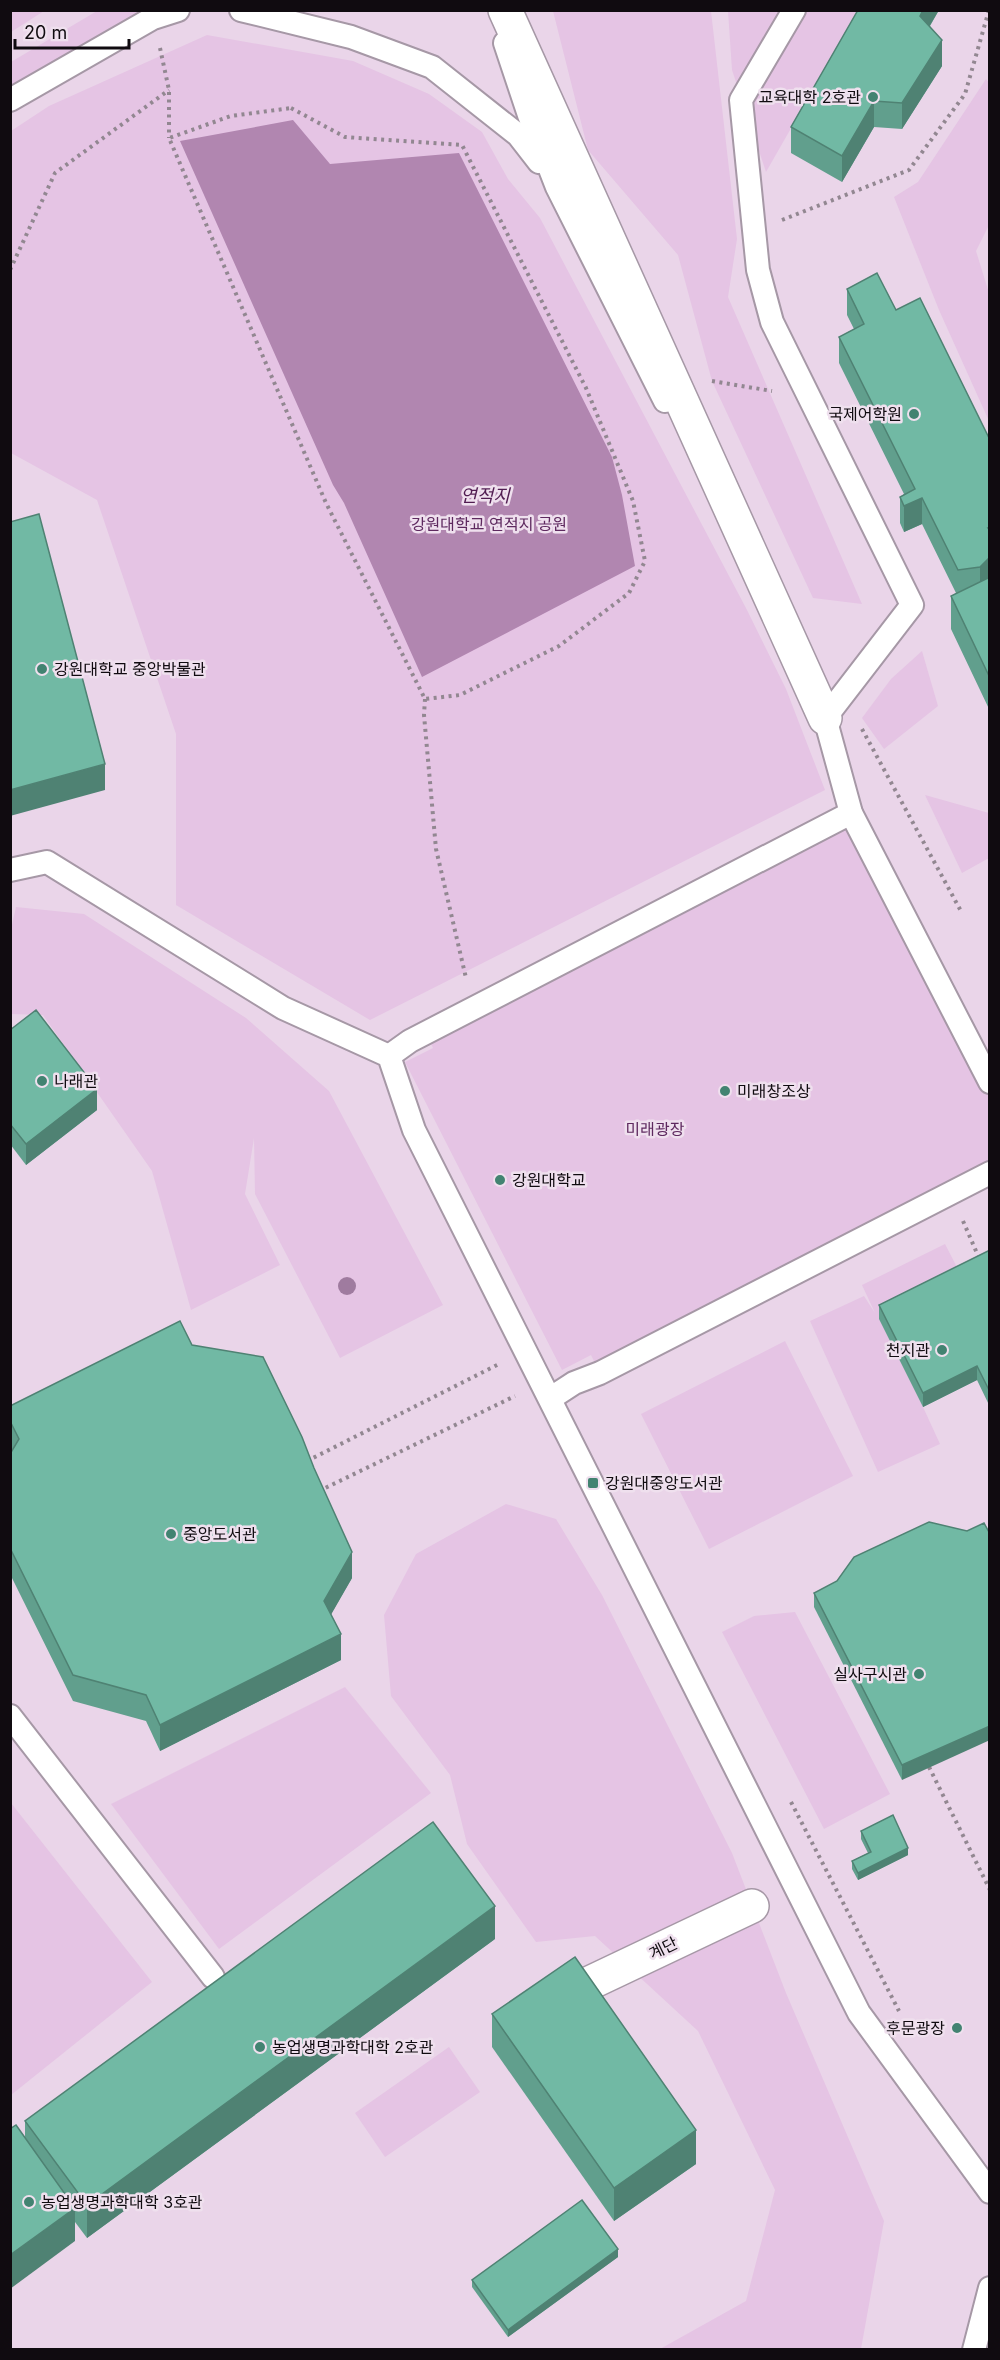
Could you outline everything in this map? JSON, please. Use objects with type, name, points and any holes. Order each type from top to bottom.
[{"type":"street","points":[[505,10],[825,718]]},
{"type":"street","name":"계단","points":[[575,1990],[752,1906]]},
{"type":"lane","points":[[10,100],[153,18],[178,10]]},
{"type":"lane","points":[[241,10],[351,37],[432,67],[518,135],[556,187]]},
{"type":"lane","points":[[495,10],[529,115],[556,187],[825,718],[852,813],[990,1082]]},
{"type":"lane","points":[[794,10],[741,100],[758,270],[772,322],[912,605],[825,718]]},
{"type":"lane","points":[[389,1056],[410,1041],[852,813]]},
{"type":"lane","points":[[10,870],[46,862],[283,1008],[389,1056],[414,1130],[859,2013],[990,2192]]},
{"type":"lane","points":[[547,1390],[600,1373],[990,1173]]},
{"type":"lane","points":[[10,1716],[213,1977]]},
{"type":"lane","points":[[974,2349],[990,2288]]},
{"type":"path","points":[[754,231],[909,170],[964,94],[988,10]]},
{"type":"path","points":[[153,18],[169,90],[169,138],[326,503],[425,699],[424,715],[436,849],[473,1008]]},
{"type":"path","points":[[10,270],[55,173],[169,90]]},
{"type":"path","points":[[169,138],[231,116],[291,108],[345,137],[462,145],[586,388],[633,501],[645,561],[629,593],[559,646],[460,695],[425,699]]},
{"type":"path","points":[[662,395],[712,381],[770,391],[806,391]]},
{"type":"path","points":[[951,1192],[982,1267]]},
{"type":"path","points":[[302,1463],[526,1350]]},
{"type":"path","points":[[314,1494],[547,1390]]},
{"type":"path","points":[[929,1767],[990,1890]]},
{"type":"shaded area","name":"강원대학교","points":[[11,11],[989,11],[989,2349],[11,2349]]},
{"type":"green space","points":[[11,10],[44,10],[44,11],[11,32]]},
{"type":"green space","points":[[97,11],[147,11],[11,91],[11,62]]},
{"type":"green space","points":[[553,11],[711,11],[737,239],[728,297],[862,604],[813,598],[712,381],[678,255],[588,150]]},
{"type":"green space","points":[[728,11],[858,11],[766,172],[732,70]]},
{"type":"green space","name":"강원대학교 연적지 공원","points":[[207,35],[353,61],[429,94],[482,132],[508,179],[540,218],[747,610],[786,689],[825,790],[370,1020],[176,905],[176,734],[97,500],[11,453],[11,131],[49,106]]},
{"type":"green space","points":[[986,79],[990,84],[989,225],[976,251],[989,293],[989,421],[939,310],[894,197],[918,182]]},
{"type":"green space","points":[[922,651],[938,706],[884,749],[862,718],[891,679]]},
{"type":"green space","points":[[925,795],[989,813],[989,858],[962,873]]},
{"type":"green space","name":"미래광장","points":[[851,813],[989,1082],[989,1173],[600,1373],[591,1355],[562,1370],[405,1062],[433,1048],[426,1033]]},
{"type":"green space","points":[[16,907],[84,914],[246,1018],[329,1091],[443,1305],[340,1358],[255,1194],[254,1138],[245,1194],[280,1265],[191,1310],[152,1171],[43,1015],[11,1014],[11,929]]},
{"type":"green space","points":[[945,1244],[962,1277],[923,1407],[940,1444],[878,1472],[810,1321],[864,1296],[875,1313],[862,1285]]},
{"type":"green space","points":[[785,1341],[853,1476],[709,1549],[641,1414]]},
{"type":"green space","points":[[506,1504],[556,1519],[602,1595],[732,1853],[786,1993],[884,2221],[861,2349],[660,2349],[746,2301],[775,2190],[698,2031],[595,1936],[536,1942],[467,1844],[450,1775],[391,1696],[384,1615],[416,1554]]},
{"type":"green space","points":[[795,1612],[890,1794],[824,1829],[722,1632],[754,1616]]},
{"type":"green space","points":[[345,1687],[431,1793],[219,1949],[111,1804]]},
{"type":"green space","points":[[11,1803],[152,1982],[10,2095]]},
{"type":"green space","points":[[449,2047],[480,2092],[385,2157],[355,2113]]},
{"type":"water","name":"연적지","points":[[293,120],[330,164],[459,153],[612,457],[622,495],[635,566],[422,677],[344,503],[333,485],[180,141]]},
{"type":"building","name":"교육대학 2호관","points":[[858,10],[923,10],[920,16],[942,40],[902,103],[874,101],[842,156],[791,127]]},
{"type":"building","name":"국제어학원","points":[[877,273],[896,310],[920,298],[990,440],[990,528],[988,528],[990,557],[980,567],[958,570],[922,498],[904,506],[900,497],[915,489],[839,337],[864,324],[847,289]]},
{"type":"building","name":"강원대학교 중앙박물관","points":[[39,514],[105,764],[10,790],[10,522]]},
{"type":"building","points":[[990,577],[990,678],[951,596]]},
{"type":"building","name":"나래관","points":[[36,1010],[97,1089],[26,1144],[10,1124],[10,1030]]},
{"type":"building","name":"천지관","points":[[990,1250],[990,1392],[977,1366],[923,1393],[879,1305]]},
{"type":"building","name":"중앙도서관","points":[[180,1321],[192,1345],[263,1357],[302,1437],[352,1552],[324,1601],[341,1634],[160,1725],[146,1695],[73,1675],[10,1548],[10,1454],[19,1439],[10,1421],[10,1406]]},
{"type":"building","name":"실사구시관","points":[[929,1522],[967,1531],[984,1523],[990,1534],[990,1726],[902,1765],[814,1593],[837,1581],[854,1557]]},
{"type":"building","points":[[893,1815],[908,1848],[858,1873],[852,1861],[871,1852],[861,1831]]},
{"type":"building","name":"농업생명과학대학 2호관","points":[[433,1822],[495,1906],[87,2205],[25,2121]]},
{"type":"building","points":[[575,1957],[696,2130],[614,2188],[492,2014]]},
{"type":"building","points":[[16,2125],[75,2208],[10,2255],[10,2129]]},
{"type":"building","points":[[582,2200],[618,2249],[508,2330],[472,2280]]},
{"type":"place","name":"교육대학 2호관","points":[[873,97]]},
{"type":"place","name":"국제어학원","points":[[914,414]]},
{"type":"place","name":"강원대학교 중앙박물관","points":[[42,669]]},
{"type":"place","name":"나래관","points":[[42,1081]]},
{"type":"place","name":"미래창조상","points":[[725,1091]]},
{"type":"place","name":"강원대학교","points":[[500,1180]]},
{"type":"place","name":"천지관","points":[[942,1350]]},
{"type":"place","name":"강원대중앙도서관","points":[[593,1483]]},
{"type":"place","name":"중앙도서관","points":[[171,1534]]},
{"type":"place","name":"실사구시관","points":[[919,1674]]},
{"type":"place","name":"후문광장","points":[[957,2028]]},
{"type":"place","name":"농업생명과학대학 2호관","points":[[260,2047]]},
{"type":"place","name":"농업생명과학대학 3호관","points":[[29,2202]]}]
